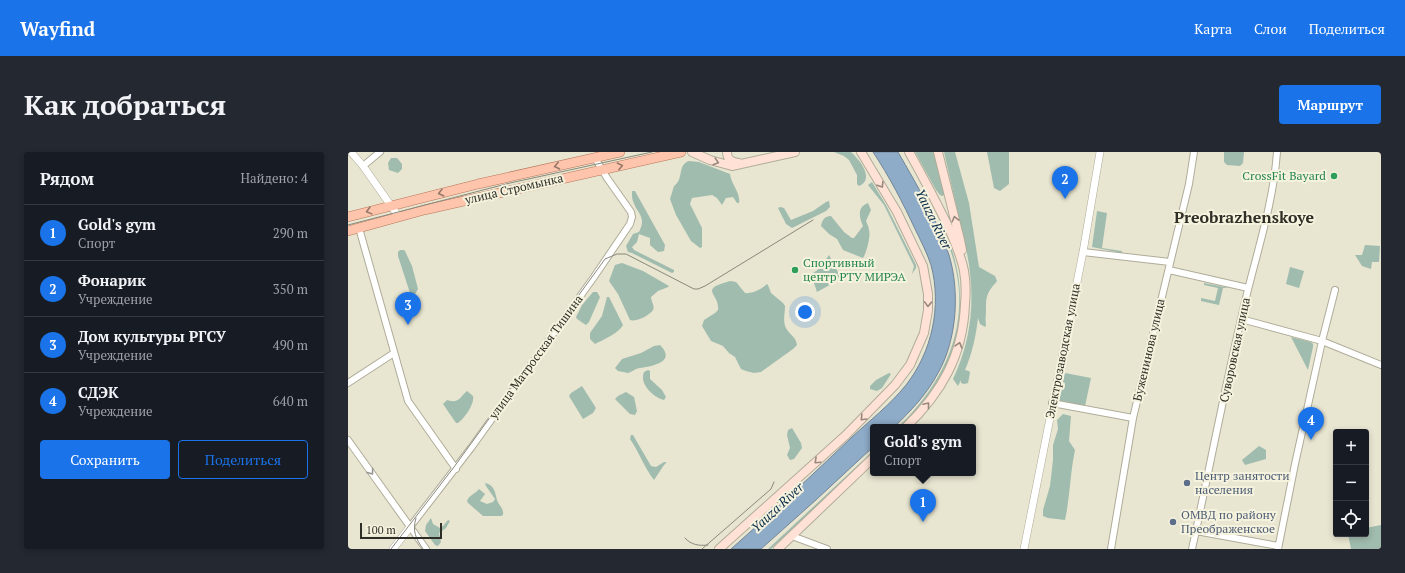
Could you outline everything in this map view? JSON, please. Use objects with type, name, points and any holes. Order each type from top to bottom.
[{"type":"main road","name":"улица Стромынка","points":[[348,217],[478,184],[620,152]]},
{"type":"main road","name":"улица Стромынка","points":[[348,231],[465,200],[681,152]]},
{"type":"main road","points":[[692,152],[710,160],[732,166],[795,152]]},
{"type":"main road","points":[[727,152],[727,156],[730,161],[742,164]]},
{"type":"main road","points":[[719,549],[846,435],[895,385],[910,365],[924,333],[928,310],[928,294],[923,266],[897,212],[861,152]]},
{"type":"main road","points":[[909,152],[932,193],[957,245],[964,271]]},
{"type":"main road","points":[[909,424],[921,412],[940,388],[954,361],[959,345],[964,318],[966,289],[960,240],[938,152]]},
{"type":"main road","points":[[932,193],[939,198],[942,198],[945,197],[947,190]]},
{"type":"main road","points":[[778,549],[870,461]]},
{"type":"street","points":[[351,152],[363,166],[399,217]]},
{"type":"street","points":[[363,166],[380,152]]},
{"type":"street","name":"Электрозаводская улица","points":[[1024,549],[1083,252],[1100,152]]},
{"type":"street","name":"Буженинова улица","points":[[1111,549],[1133,418],[1189,182],[1194,152]]},
{"type":"street","name":"Суворовская улица","points":[[1192,549],[1248,288],[1270,205],[1275,178],[1277,152]]},
{"type":"street","name":"улица Матросская Тишина","points":[[393,549],[456,469],[581,296],[630,224],[632,217],[631,212],[595,158]]},
{"type":"street","points":[[359,228],[408,401],[456,469]]},
{"type":"street","points":[[1083,252],[1170,262]]},
{"type":"street","points":[[1168,270],[1248,288]]},
{"type":"street","points":[[1196,531],[1278,547],[1322,341],[1335,290]]},
{"type":"street","points":[[1241,319],[1322,341],[1381,365]]},
{"type":"street","points":[[348,384],[394,353]]},
{"type":"street","points":[[1052,403],[1133,418]]},
{"type":"street","points":[[348,440],[426,549]]},
{"type":"street","points":[[792,536],[827,549]]},
{"type":"green space","points":[[834,152],[851,152],[855,155],[862,164],[866,174],[864,183],[859,186],[857,184],[857,175],[849,160]]},
{"type":"green space","points":[[915,152],[935,152],[944,195],[940,195],[936,190]]},
{"type":"green space","points":[[944,152],[955,152],[969,203],[979,267],[995,276],[997,281],[989,291],[987,297],[985,327],[980,324],[978,318],[970,358],[965,370],[969,371],[970,373],[968,383],[961,383],[961,380],[958,386],[953,379],[966,344],[969,326],[971,309],[970,273]]},
{"type":"green space","points":[[987,152],[1009,152],[1009,184],[1000,191],[994,188]]},
{"type":"green space","points":[[1224,152],[1244,152],[1243,163],[1240,166],[1227,165],[1224,162]]},
{"type":"green space","points":[[391,158],[397,158],[402,164],[402,169],[398,173],[389,170],[388,163]]},
{"type":"green space","points":[[689,161],[699,162],[730,174],[739,196],[739,203],[737,203],[733,197],[726,198],[722,205],[717,198],[712,195],[692,198],[690,204],[702,228],[702,247],[700,248],[691,241],[676,215],[670,199],[674,186],[679,180],[683,166]]},
{"type":"green space","points":[[872,182],[886,205],[916,265],[916,268],[912,274],[914,266],[884,205],[868,185]]},
{"type":"green space","points":[[632,191],[635,191],[665,245],[664,251],[658,252],[650,245],[650,238],[639,234],[637,242],[632,247],[634,250],[674,270],[674,272],[672,273],[628,252],[626,246],[633,234],[639,232],[642,222],[633,200]]},
{"type":"green space","points":[[829,201],[830,207],[826,211],[792,228],[786,224],[778,208],[784,208],[791,220],[813,211]]},
{"type":"green space","points":[[868,203],[871,210],[866,221],[869,228],[869,236],[867,249],[863,258],[843,250],[837,239],[821,226],[824,219],[831,216],[844,232],[854,238],[863,226],[860,216],[862,207]]},
{"type":"green space","points":[[1097,211],[1107,213],[1102,248],[1122,251],[1122,253],[1092,247]]},
{"type":"green space","points":[[948,244],[950,244],[954,257],[959,284],[960,317],[957,336],[952,353],[936,384],[914,413],[904,424],[901,424],[916,408],[931,388],[944,366],[953,343],[958,320],[959,295],[956,270]]},
{"type":"green space","points":[[1365,245],[1380,246],[1379,262],[1372,262],[1371,269],[1362,266],[1355,255],[1362,255]]},
{"type":"green space","points":[[400,250],[405,251],[412,266],[418,289],[414,296],[410,293],[398,256],[398,252]]},
{"type":"green space","points":[[829,255],[840,276],[835,282],[817,292],[812,274],[820,268]]},
{"type":"green space","points":[[622,263],[643,271],[669,286],[658,291],[651,297],[654,307],[653,310],[646,316],[639,319],[630,320],[618,294],[609,281],[615,265]]},
{"type":"green space","points":[[1290,267],[1304,271],[1299,288],[1286,284]]},
{"type":"green space","points":[[730,281],[736,282],[745,293],[757,291],[767,284],[771,293],[785,306],[785,326],[795,339],[797,345],[761,372],[754,373],[741,369],[735,357],[723,346],[711,341],[702,326],[704,320],[718,310],[718,304],[712,290],[720,284]]},
{"type":"green space","points":[[1204,283],[1229,288],[1223,288],[1219,305],[1201,301],[1201,298],[1215,301],[1218,288],[1204,285]]},
{"type":"green space","points":[[593,292],[597,292],[600,297],[589,322],[586,325],[576,317],[582,305]]},
{"type":"green space","points":[[607,297],[609,297],[623,325],[614,333],[595,344],[590,339],[590,333],[602,316]]},
{"type":"green space","points":[[1291,337],[1311,342],[1313,344],[1308,370]]},
{"type":"green space","points":[[660,345],[665,351],[666,355],[661,362],[628,373],[618,371],[615,368],[622,359]]},
{"type":"green space","points":[[648,370],[650,371],[650,379],[662,390],[666,397],[664,400],[652,393],[645,385],[643,381],[644,372]]},
{"type":"green space","points":[[889,373],[891,374],[882,388],[877,391],[870,389],[870,386],[876,380]]},
{"type":"green space","points":[[1065,373],[1091,378],[1085,406],[1059,401],[1062,389],[1064,389],[1065,383],[1063,382]]},
{"type":"green space","points":[[582,386],[596,408],[593,413],[583,419],[569,396]]},
{"type":"green space","points":[[467,391],[473,396],[472,403],[463,418],[456,423],[443,404],[447,400],[454,401],[461,398]]},
{"type":"green space","points":[[626,392],[634,397],[637,411],[635,415],[630,414],[615,399]]},
{"type":"green space","points":[[1063,414],[1071,416],[1069,441],[1075,450],[1065,520],[1043,516],[1043,510],[1050,486],[1053,445],[1058,429],[1057,420]]},
{"type":"green space","points":[[792,428],[801,443],[802,448],[794,459],[790,460],[787,455],[790,448],[787,435],[788,430]]},
{"type":"green space","points":[[631,435],[633,435],[651,466],[656,467],[666,462],[654,480],[630,439]]},
{"type":"green space","points":[[1259,446],[1266,450],[1266,459],[1245,465],[1242,460]]},
{"type":"green space","points":[[870,454],[870,457],[771,549],[768,549]]},
{"type":"green space","points":[[485,483],[493,487],[497,500],[503,511],[503,515],[483,516],[468,503],[467,501],[469,497],[479,489],[485,494],[480,501],[487,504],[493,502],[495,499]]},
{"type":"green space","points":[[431,518],[433,524],[440,528],[448,520],[450,521],[446,528],[439,533],[441,542],[438,546],[435,545],[425,531],[426,525]]},
{"type":"green space","points":[[1381,525],[1381,549],[1351,549],[1349,537],[1369,537],[1369,527]]},
{"type":"water","name":"Yauza River","points":[[873,152],[898,152],[933,215],[949,255],[955,284],[955,315],[953,331],[944,360],[929,388],[906,415],[897,424],[870,424],[870,450],[761,549],[731,549],[893,399],[906,385],[922,358],[928,343],[935,312],[934,281],[931,265],[924,247],[885,170]]},
{"type":"tram line","points":[[348,225],[510,183],[652,152]]},
{"type":"tram line","points":[[391,549],[454,467],[605,259],[617,254],[626,254],[694,289],[698,289],[813,220]]},
{"type":"tram line","points":[[702,549],[771,489],[774,482]]},
{"type":"tram line","points":[[416,518],[414,527],[415,535],[423,549]]},
{"type":"tram line","points":[[685,538],[695,544],[708,545]]},
{"type":"place","name":"CrossFit Bayard","points":[[1334,176]]},
{"type":"place","name":"Фонарик","points":[[1065,199]]},
{"type":"place","name":"Спортивный центр РТУ МИРЭА","points":[[795,270]]},
{"type":"place","name":"Дом культуры РГСУ","points":[[408,325]]},
{"type":"place","name":"СДЭК","points":[[1311,440]]},
{"type":"place","name":"Центр занятости населения","points":[[1187,483]]},
{"type":"place","name":"Gold's gym","points":[[923,522]]},
{"type":"place","name":"ОМВД по району Преображенское","points":[[1173,522]]},
{"type":"district","name":"Preobrazhenskoye","points":[[1244,217]]}]
